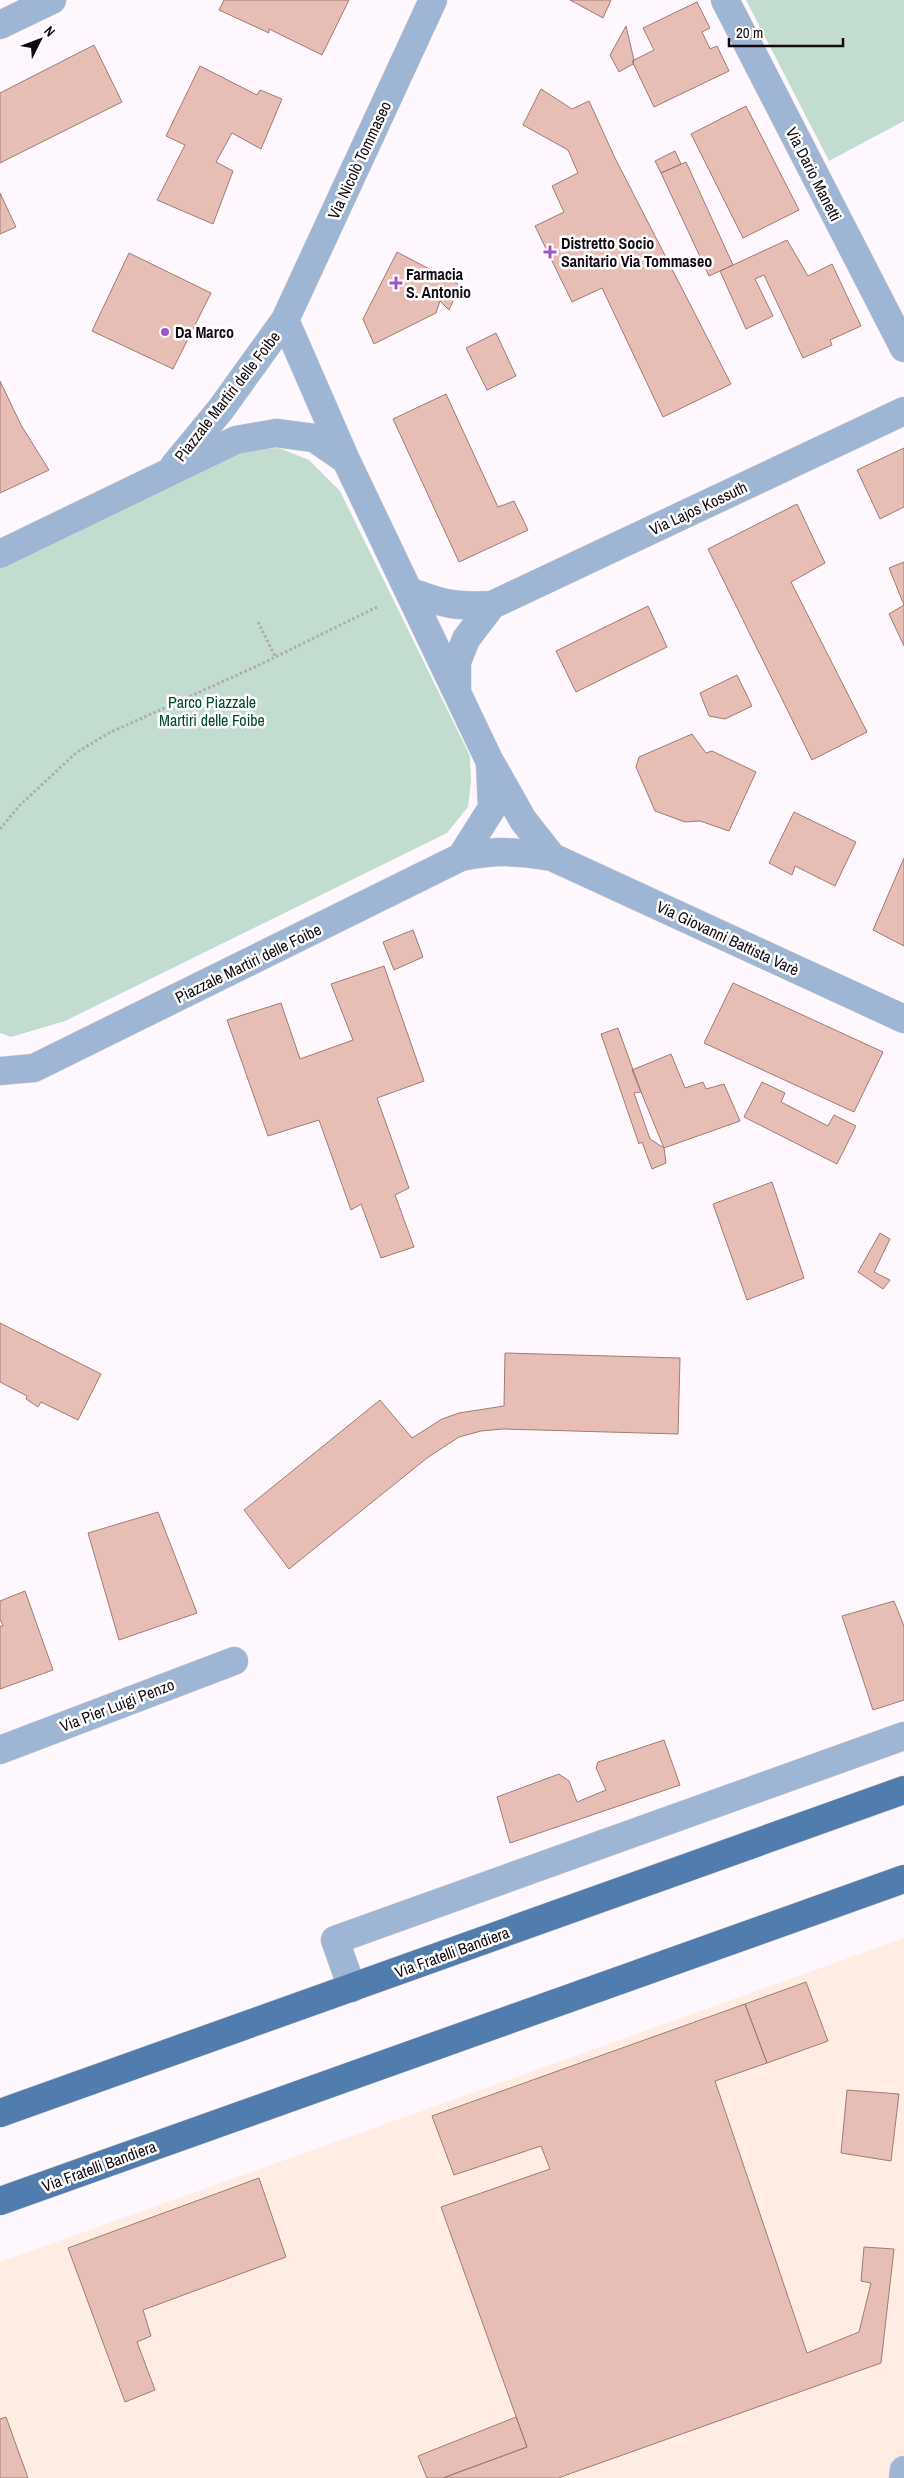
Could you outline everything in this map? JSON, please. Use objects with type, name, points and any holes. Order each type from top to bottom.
[{"type":"main road","name":"Via Fratelli Bandiera","points":[[0,2113],[904,1790]]},
{"type":"main road","name":"Via Fratelli Bandiera","points":[[0,2201],[904,1879]]},
{"type":"street","points":[[0,26],[52,0]]},
{"type":"street","name":"Via Nicolò Tommaseo","points":[[285,320],[433,0]]},
{"type":"street","name":"Via Dario Manetti","points":[[725,0],[904,348]]},
{"type":"street","name":"Piazzale Martiri delle Foibe","points":[[285,320],[346,460],[490,762],[524,820],[552,857]]},
{"type":"street","name":"Piazzale Martiri delle Foibe","points":[[167,474],[221,409],[285,320]]},
{"type":"street","name":"Via Lajos Kossuth","points":[[492,605],[904,411]]},
{"type":"street","name":"Piazzale Martiri delle Foibe","points":[[0,554],[236,440],[276,433],[314,438],[346,460]]},
{"type":"street","points":[[409,591],[443,604],[464,606],[492,605]]},
{"type":"street","name":"Piazzale Martiri delle Foibe","points":[[457,692],[457,662],[466,639],[492,605]]},
{"type":"street","name":"Piazzale Martiri delle Foibe","points":[[462,857],[492,808],[490,762]]},
{"type":"street","name":"Piazzale Martiri delle Foibe","points":[[0,1086],[462,857],[491,851],[519,852],[552,857]]},
{"type":"street","name":"Via Giovanni Battista Varè","points":[[552,857],[904,1019]]},
{"type":"street","name":"Piazzale Martiri delle Foibe","points":[[0,1072],[34,1068]]},
{"type":"street","name":"Via Pier Luigi Penzo","points":[[0,1750],[234,1661]]},
{"type":"street","points":[[352,1988],[335,1940],[904,1736]]},
{"type":"street","points":[[903,2478],[904,2470]]},
{"type":"path","points":[[0,829],[20,805],[77,752],[109,733],[409,591]]},
{"type":"path","points":[[258,622],[275,656]]},
{"type":"shaded area","points":[[904,1938],[904,2478],[0,2478],[0,2262]]},
{"type":"green space","points":[[746,0],[904,0],[904,121],[829,161]]},
{"type":"green space","name":"Parco Piazzale Martiri delle Foibe","points":[[279,448],[309,460],[340,491],[470,756],[471,781],[468,807],[447,833],[65,1021],[11,1037],[0,1033],[0,569],[238,450]]},
{"type":"building","points":[[224,0],[349,0],[322,55],[269,29],[269,33],[219,10]]},
{"type":"building","points":[[570,0],[611,0],[603,18]]},
{"type":"building","points":[[697,2],[710,28],[702,32],[710,49],[717,46],[729,71],[654,107],[632,61],[654,50],[643,28]]},
{"type":"building","points":[[626,26],[634,60],[633,64],[619,72],[610,55]]},
{"type":"building","points":[[94,45],[122,102],[0,163],[0,93]]},
{"type":"building","points":[[200,66],[257,95],[260,90],[282,99],[261,149],[232,133],[216,162],[233,171],[213,224],[157,200],[185,145],[166,136]]},
{"type":"building","points":[[541,89],[572,109],[589,101],[615,158],[731,384],[663,417],[602,288],[572,302],[535,226],[564,212],[552,186],[578,173],[568,150],[523,125]]},
{"type":"building","points":[[746,106],[799,210],[743,238],[691,134]]},
{"type":"building","points":[[675,151],[681,164],[661,173],[655,161]]},
{"type":"building","points":[[686,162],[733,265],[709,276],[661,173]]},
{"type":"building","points":[[0,193],[16,227],[0,234]]},
{"type":"building","points":[[787,240],[808,276],[832,264],[861,326],[830,340],[832,345],[803,358],[764,275],[755,279],[773,316],[746,329],[720,271]]},
{"type":"building","points":[[397,252],[460,285],[449,310],[440,301],[436,313],[374,344],[363,319]]},
{"type":"building","points":[[129,253],[211,293],[173,369],[92,331]]},
{"type":"building","points":[[496,333],[516,376],[487,390],[466,348]]},
{"type":"building","points":[[0,381],[21,425],[49,470],[0,493]]},
{"type":"building","points":[[446,394],[498,507],[514,501],[528,530],[459,562],[393,419]]},
{"type":"building","points":[[904,448],[904,507],[880,519],[857,470]]},
{"type":"building","points":[[797,504],[825,563],[791,582],[867,732],[812,760],[708,549]]},
{"type":"building","points":[[904,562],[904,605],[889,568]]},
{"type":"building","points":[[904,605],[904,646],[889,614]]},
{"type":"building","points":[[648,606],[667,647],[576,692],[556,651]]},
{"type":"building","points":[[737,675],[752,706],[725,719],[709,716],[700,693]]},
{"type":"building","points":[[692,734],[706,753],[712,751],[756,772],[729,831],[700,821],[685,822],[655,811],[636,767],[639,757]]},
{"type":"building","points":[[794,812],[856,842],[835,886],[795,866],[792,875],[769,863]]},
{"type":"building","points":[[904,858],[904,946],[873,930]]},
{"type":"building","points":[[413,930],[423,957],[394,970],[383,942]]},
{"type":"building","points":[[384,966],[424,1081],[377,1098],[409,1188],[395,1195],[414,1247],[381,1258],[361,1204],[351,1210],[319,1120],[268,1136],[227,1020],[281,1003],[300,1059],[353,1040],[331,984]]},
{"type":"building","points":[[733,983],[883,1052],[854,1112],[704,1043]]},
{"type":"building","points":[[618,1028],[641,1092],[634,1093],[650,1139],[664,1148],[666,1163],[652,1169],[642,1142],[639,1144],[601,1034]]},
{"type":"building","points":[[671,1054],[685,1088],[703,1082],[706,1089],[724,1084],[740,1121],[664,1148],[632,1070]]},
{"type":"building","points":[[762,1082],[785,1093],[781,1102],[828,1126],[834,1115],[856,1126],[837,1164],[744,1117]]},
{"type":"building","points":[[772,1182],[804,1278],[747,1300],[713,1204]]},
{"type":"building","points":[[880,1233],[890,1239],[874,1272],[890,1280],[883,1289],[858,1272]]},
{"type":"building","points":[[0,1323],[101,1374],[78,1420],[41,1402],[38,1407],[26,1399],[27,1396],[0,1382]]},
{"type":"building","points":[[505,1353],[680,1358],[678,1434],[503,1429],[481,1431],[459,1437],[427,1458],[289,1569],[244,1510],[380,1400],[412,1438],[442,1419],[459,1413],[504,1406]]},
{"type":"building","points":[[158,1512],[197,1613],[119,1640],[88,1533]]},
{"type":"building","points":[[25,1591],[53,1670],[0,1689],[0,1626],[3,1626],[0,1619],[0,1601]]},
{"type":"building","points":[[894,1601],[904,1626],[904,1700],[873,1710],[842,1616]]},
{"type":"building","points":[[664,1740],[680,1785],[510,1843],[497,1797],[559,1774],[569,1781],[577,1802],[606,1790],[596,1768],[598,1762]]},
{"type":"building","points":[[806,1982],[828,2041],[767,2063],[745,2004]]},
{"type":"building","points":[[745,2004],[767,2063],[715,2081],[807,2353],[859,2332],[871,2283],[861,2281],[864,2247],[894,2249],[881,2363],[558,2478],[443,2478],[527,2447],[441,2207],[550,2169],[541,2146],[454,2175],[432,2116]]},
{"type":"building","points":[[847,2090],[899,2094],[891,2161],[841,2153]]},
{"type":"building","points":[[259,2178],[286,2257],[143,2310],[151,2336],[137,2342],[155,2390],[125,2402],[68,2248]]},
{"type":"building","points":[[6,2417],[28,2478],[0,2478],[0,2419]]},
{"type":"building","points":[[516,2417],[527,2447],[443,2478],[427,2478],[418,2456]]},
{"type":"place","name":"Distretto Socio Sanitario Via Tommaseo","points":[[550,252]]},
{"type":"place","name":"Farmacia S. Antonio","points":[[396,283]]},
{"type":"place","name":"Da Marco","points":[[165,332]]}]
